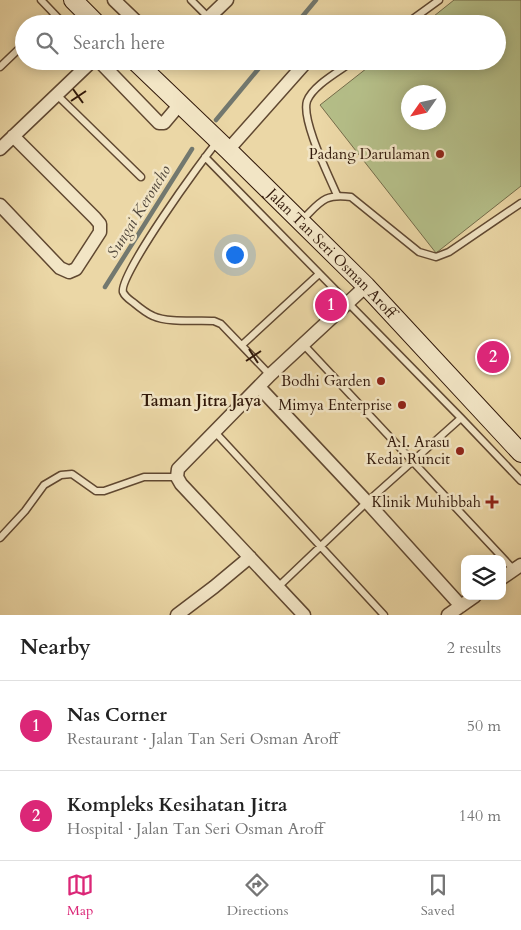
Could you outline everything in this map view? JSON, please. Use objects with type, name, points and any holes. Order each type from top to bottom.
[{"type":"main road","points":[[74,0],[88,15]]},
{"type":"main road","name":"Jalan Tan Seri Osman Aroff","points":[[144,70],[366,286],[521,453]]},
{"type":"street","points":[[114,0],[130,15]]},
{"type":"street","points":[[211,15],[227,0]]},
{"type":"street","points":[[0,148],[83,70]]},
{"type":"street","points":[[108,70],[159,123],[164,123],[180,104]]},
{"type":"street","points":[[223,145],[298,70]]},
{"type":"street","points":[[0,205],[60,268],[69,272],[76,269],[100,232],[100,224],[95,218],[13,136]]},
{"type":"street","points":[[304,615],[181,484],[177,477],[178,469],[270,375],[366,286]]},
{"type":"street","points":[[259,387],[367,502],[460,606]]},
{"type":"street","points":[[177,615],[250,557]]},
{"type":"street","points":[[506,575],[518,567]]},
{"type":"street","points":[[448,615],[470,600]]},
{"type":"lane","points":[[41,0],[55,14]]},
{"type":"lane","points":[[191,0],[201,15]]},
{"type":"lane","points":[[418,15],[439,0]]},
{"type":"lane","points":[[0,67],[15,53]]},
{"type":"lane","points":[[337,195],[308,124],[307,102],[318,86],[340,70]]},
{"type":"lane","points":[[57,95],[140,177]]},
{"type":"lane","points":[[223,145],[205,157],[157,226],[128,276],[123,286],[123,292],[127,298],[145,312],[161,318],[214,321],[221,324],[270,375]]},
{"type":"lane","points":[[205,157],[521,481]]},
{"type":"lane","points":[[300,222],[324,198],[337,195],[351,197],[419,252],[436,257],[449,252],[521,203]]},
{"type":"lane","points":[[242,345],[318,274]]},
{"type":"lane","points":[[303,344],[413,461],[518,567]]},
{"type":"lane","points":[[278,587],[367,502],[461,418]]},
{"type":"lane","points":[[214,432],[384,615]]},
{"type":"lane","points":[[0,538],[25,511],[44,485],[61,475],[72,474],[96,491],[104,491],[144,476],[177,477]]},
{"type":"green space","name":"Padang Darulaman","points":[[454,0],[521,0],[521,186],[436,253],[320,105],[365,70],[506,70],[506,15],[435,15]]},
{"type":"waterway","name":"Sungai Keroncho","points":[[304,15],[316,0]]},
{"type":"waterway","name":"Sungai Keroncho","points":[[216,120],[258,70]]},
{"type":"waterway","name":"Sungai Keroncho","points":[[105,287],[192,149]]},
{"type":"place","name":"Padang Darulaman","points":[[440,154]]},
{"type":"place","name":"Nas Corner","points":[[331,305]]},
{"type":"place","name":"Kompleks Kesihatan Jitra","points":[[493,357]]},
{"type":"place","name":"Bodhi Garden","points":[[381,381]]},
{"type":"place","name":"Mimya Enterprise","points":[[402,405]]},
{"type":"place","name":"A.I. Arasu Kedai Runcit","points":[[460,451]]},
{"type":"place","name":"Klinik Muhibbah","points":[[492,502]]},
{"type":"district","name":"Taman Jitra Jaya","points":[[201,400]]}]
